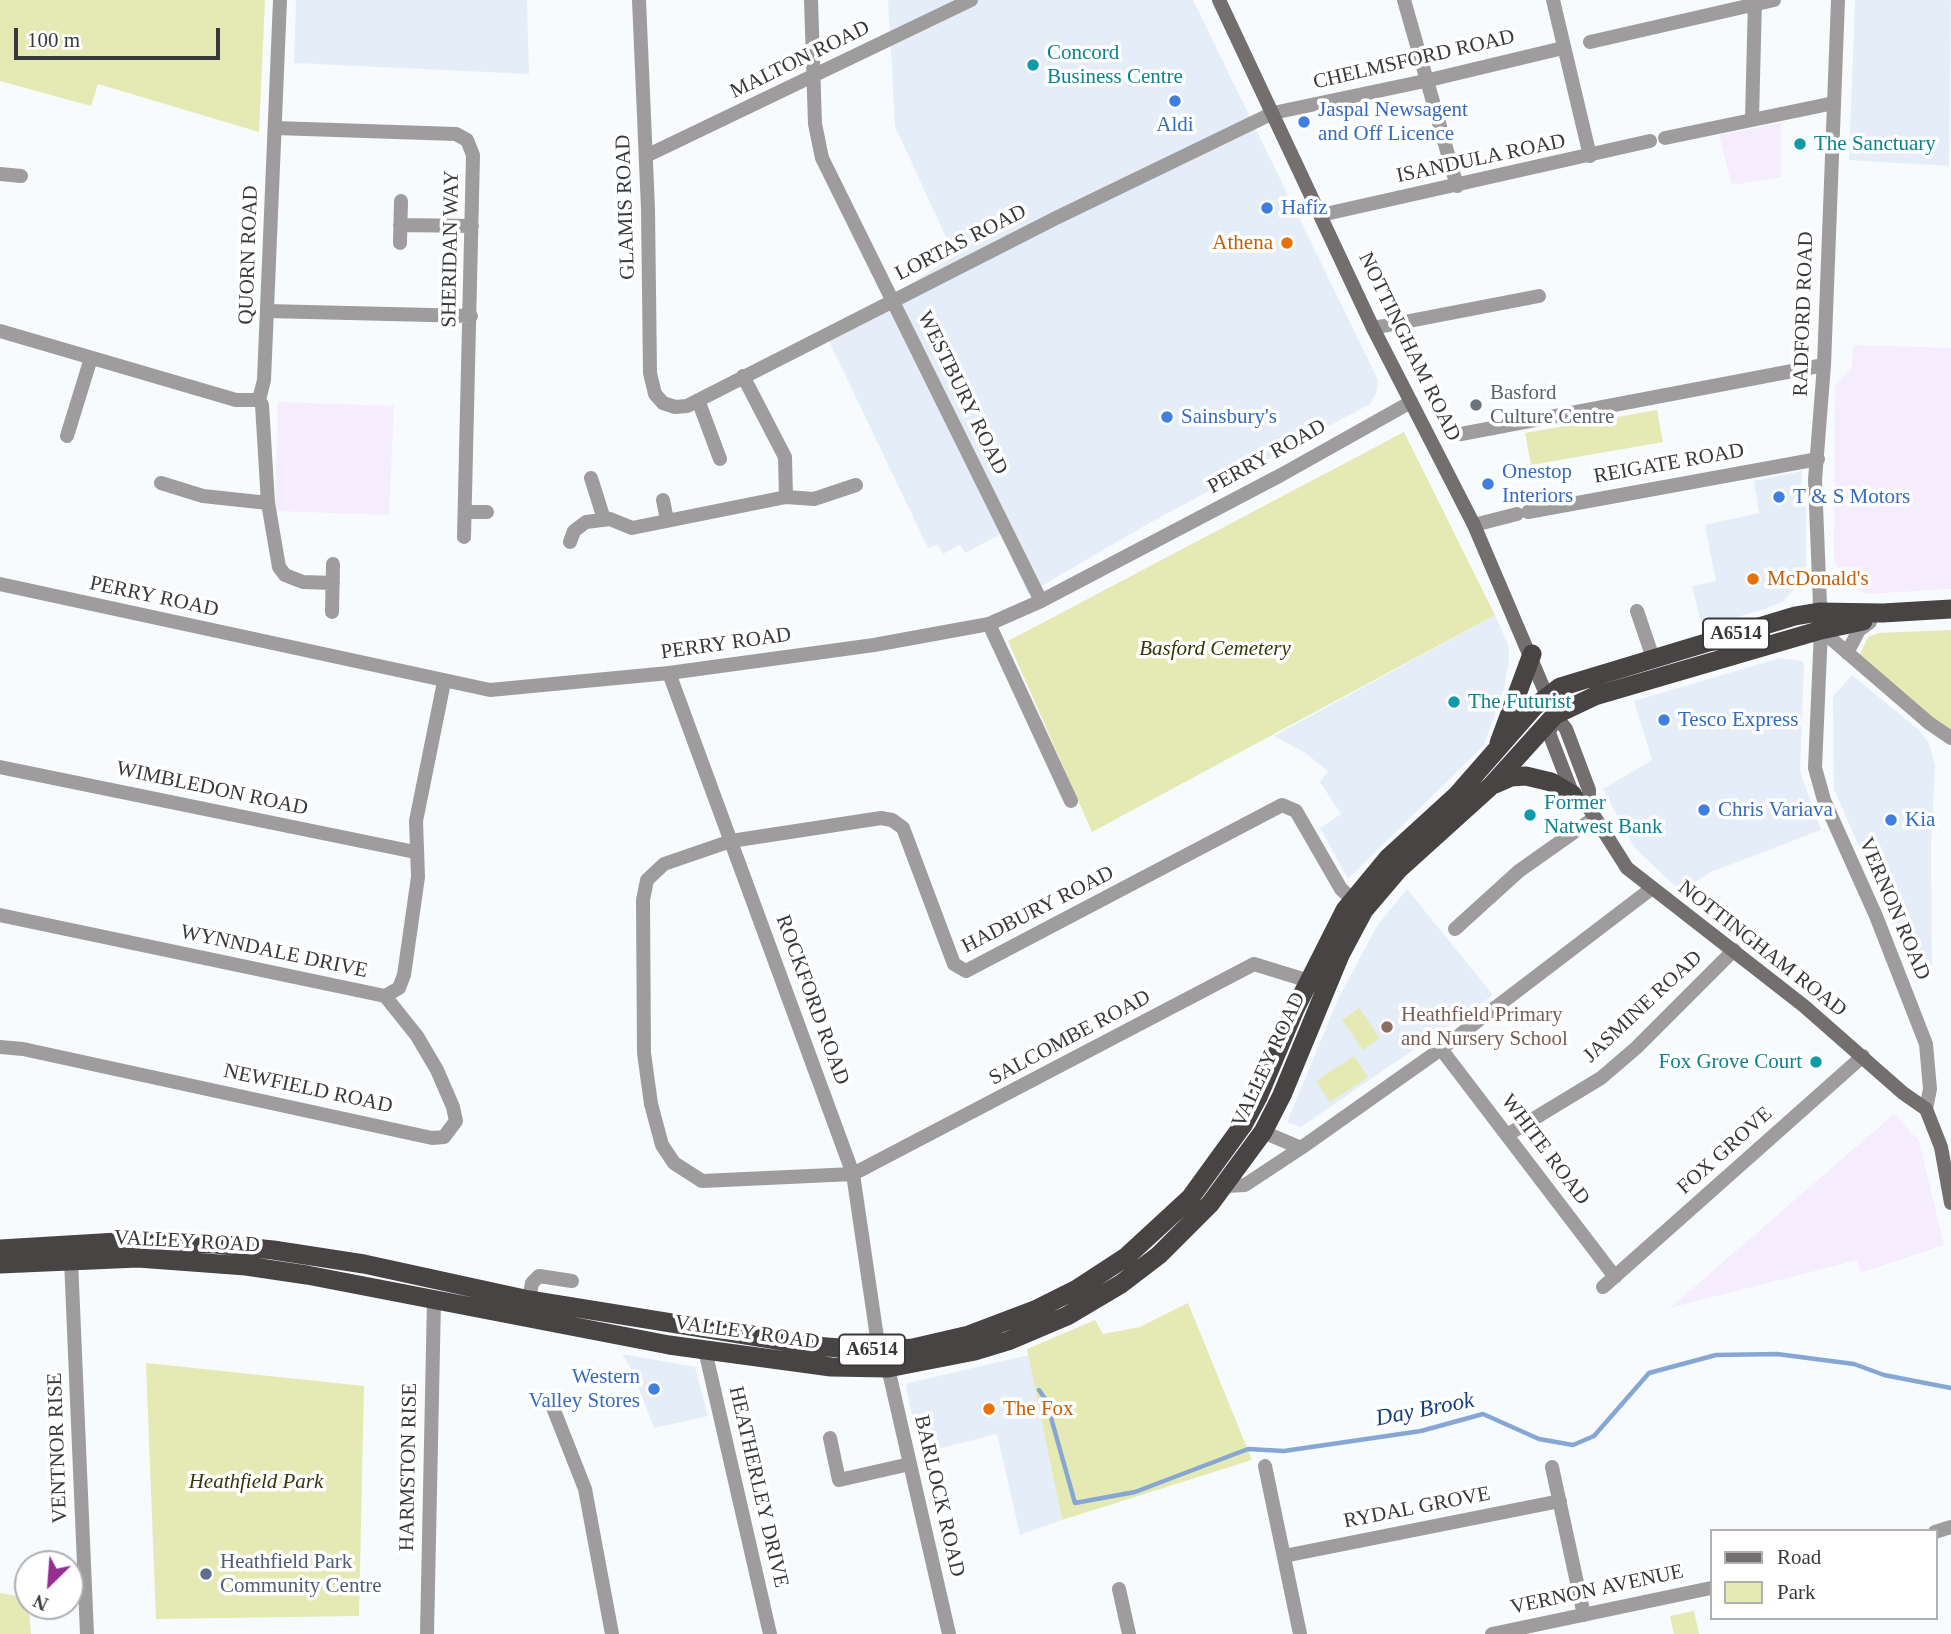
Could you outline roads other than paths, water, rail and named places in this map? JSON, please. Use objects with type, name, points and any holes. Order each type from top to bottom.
[{"type":"highway","name":"VALLEY ROAD","points":[[0,1249],[134,1241],[215,1244],[364,1265],[530,1300],[884,1359],[913,1348],[970,1335],[1035,1310],[1077,1289],[1126,1257],[1190,1198],[1236,1136],[1258,1097],[1309,981],[1337,923],[1353,900],[1388,858],[1457,795],[1496,754],[1534,707],[1569,683],[1653,658],[1820,621],[1884,613],[1951,609]]},
{"type":"highway","name":"VALLEY ROAD","points":[[0,1264],[138,1258],[246,1266],[307,1275],[705,1350],[805,1365],[975,1351],[1037,1330],[1121,1284],[1159,1255],[1226,1186],[1263,1132],[1282,1095],[1340,955],[1364,911],[1398,870],[1491,786],[1555,715],[1595,696],[1820,621]]},
{"type":"highway","points":[[1496,754],[1532,654]]},
{"type":"highway","points":[[1491,786],[1511,777],[1526,776],[1551,782],[1573,794]]},
{"type":"main road","name":"NOTTINGHAM ROAD","points":[[1219,0],[1373,328],[1474,525],[1532,654],[1555,715],[1566,729],[1589,790],[1591,813]]},
{"type":"main road","name":"NOTTINGHAM ROAD","points":[[1555,715],[1549,733],[1573,794],[1591,813],[1621,861],[1651,889],[1734,950],[1863,1056],[1903,1093],[1926,1109]]},
{"type":"main road","name":"VERNON ROAD","points":[[1926,1109],[1941,1147],[1951,1203]]},
{"type":"street","name":"QUORN ROAD","points":[[280,0],[264,380],[259,400],[262,405],[269,506],[279,567],[285,575],[303,582],[332,583]]},
{"type":"street","name":"GLAMIS ROAD","points":[[639,0],[646,156],[650,373],[655,394],[668,406]]},
{"type":"street","name":"WESTBURY ROAD","points":[[811,0],[815,124],[822,158],[1041,601]]},
{"type":"street","name":"MALTON ROAD","points":[[646,156],[971,0]]},
{"type":"street","points":[[1404,0],[1457,186]]},
{"type":"street","points":[[1553,0],[1590,156]]},
{"type":"street","points":[[1590,42],[1755,2],[1774,0]]},
{"type":"street","name":"RADFORD ROAD","points":[[1820,621],[1815,523],[1838,0]]},
{"type":"street","points":[[1752,119],[1755,2]]},
{"type":"street","name":"CHELMSFORD ROAD","points":[[1273,113],[1426,81],[1563,48]]},
{"type":"street","points":[[1665,138],[1834,103]]},
{"type":"street","name":"LORTAS ROAD","points":[[668,406],[681,407],[698,400],[1273,113]]},
{"type":"street","name":"SHERIDAN WAY","points":[[275,128],[456,134],[467,140],[473,155],[464,537]]},
{"type":"street","name":"ISANDULA ROAD","points":[[1321,215],[1650,141]]},
{"type":"street","points":[[0,174],[21,176]]},
{"type":"street","points":[[400,243],[401,201]]},
{"type":"street","points":[[400,225],[471,226]]},
{"type":"street","points":[[1373,328],[1539,296]]},
{"type":"street","points":[[267,311],[471,316]]},
{"type":"street","points":[[0,331],[236,400],[259,400]]},
{"type":"street","points":[[67,436],[91,358]]},
{"type":"street","points":[[1461,434],[1824,365]]},
{"type":"street","points":[[743,376],[785,457],[786,497]]},
{"type":"street","points":[[698,400],[720,459]]},
{"type":"street","name":"PERRY ROAD","points":[[0,585],[490,691],[669,673],[874,645],[989,624],[1041,601],[1281,475],[1411,402]]},
{"type":"street","name":"REIGATE ROAD","points":[[1474,525],[1523,513],[1818,458]]},
{"type":"street","points":[[592,478],[604,519]]},
{"type":"street","points":[[161,482],[202,496],[269,506]]},
{"type":"street","points":[[570,542],[574,531],[581,524],[604,519],[619,521],[632,528],[786,497],[814,499],[856,485]]},
{"type":"street","points":[[663,500],[667,520]]},
{"type":"street","points":[[465,512],[487,512]]},
{"type":"street","points":[[332,612],[333,564]]},
{"type":"street","points":[[1637,611],[1653,658]]},
{"type":"street","points":[[1847,653],[1859,630],[1884,613]]},
{"type":"street","points":[[1820,621],[1847,653],[1929,723],[1951,738]]},
{"type":"street","name":"VERNON ROAD","points":[[1820,621],[1815,768],[1824,800],[1876,916],[1926,1044],[1930,1088],[1926,1109]]},
{"type":"street","points":[[989,624],[1071,801]]},
{"type":"street","name":"ROCKFORD ROAD","points":[[669,673],[853,1174],[884,1359]]},
{"type":"street","name":"WYNNDALE DRIVE","points":[[0,915],[385,996],[399,988],[404,975],[418,877],[415,852],[416,821],[444,682]]},
{"type":"street","name":"WIMBLEDON ROAD","points":[[0,767],[415,852]]},
{"type":"street","name":"HADBURY ROAD","points":[[731,841],[881,818],[898,823],[903,828],[954,964],[967,971],[1282,806],[1296,811],[1341,889],[1353,900]]},
{"type":"street","points":[[1455,929],[1519,871],[1591,813]]},
{"type":"street","points":[[731,841],[664,864],[647,880],[643,900],[644,1053],[651,1104],[662,1145],[674,1163],[702,1181],[853,1174]]},
{"type":"street","points":[[1226,1186],[1245,1185],[1301,1148],[1441,1049],[1651,889]]},
{"type":"street","name":"JASMINE ROAD","points":[[1507,1135],[1601,1079],[1636,1048],[1734,950]]},
{"type":"street","name":"SALCOMBE ROAD","points":[[853,1174],[1254,964],[1309,981]]},
{"type":"street","name":"NEWFIELD ROAD","points":[[0,1047],[23,1049],[432,1138],[444,1137],[457,1121],[453,1107],[437,1070],[416,1036],[385,996]]},
{"type":"street","name":"WHITE ROAD","points":[[1441,1049],[1615,1277]]},
{"type":"street","name":"FOX GROVE","points":[[1603,1287],[1863,1056]]},
{"type":"street","points":[[1263,1132],[1301,1148]]},
{"type":"street","name":"VENTNOR RISE","points":[[71,1260],[87,1634]]},
{"type":"street","points":[[530,1300],[532,1283],[538,1276],[572,1281]]},
{"type":"street","name":"HARMSTON RISE","points":[[427,1634],[434,1300]]},
{"type":"street","name":"HEATHERLEY DRIVE","points":[[705,1350],[770,1634]]},
{"type":"street","name":"BARLOCK ROAD","points":[[884,1359],[948,1634]]},
{"type":"street","points":[[550,1400],[585,1489],[612,1634]]},
{"type":"street","points":[[830,1438],[839,1480],[910,1464]]},
{"type":"street","points":[[1265,1466],[1300,1634]]},
{"type":"street","points":[[1552,1467],[1584,1615]]},
{"type":"street","name":"RYDAL GROVE","points":[[1284,1556],[1560,1500]]},
{"type":"street","name":"VERNON AVENUE","points":[[1492,1634],[1710,1588]]},
{"type":"street","points":[[1119,1589],[1129,1634]]},
{"type":"waterway","name":"Day Brook","points":[[1039,1390],[1046,1400],[1075,1503],[1135,1492],[1248,1449],[1284,1451],[1421,1431],[1483,1414],[1539,1439],[1573,1445],[1594,1436],[1649,1373],[1716,1355],[1777,1354],[1854,1364],[1884,1375],[1951,1388]]},
{"type":"place","name":"Concord Business Centre","points":[[1033,65]]},
{"type":"place","name":"Aldi","points":[[1175,101]]},
{"type":"place","name":"Jaspal Newsagent and Off Licence","points":[[1304,122]]},
{"type":"place","name":"The Sanctuary","points":[[1800,144]]},
{"type":"place","name":"Hafiz","points":[[1267,208]]},
{"type":"place","name":"Athena","points":[[1287,243]]},
{"type":"place","name":"Basford Culture Centre","points":[[1476,405]]},
{"type":"place","name":"Sainsbury's","points":[[1167,417]]},
{"type":"place","name":"Onestop Interiors","points":[[1488,484]]},
{"type":"place","name":"T & S Motors","points":[[1779,497]]},
{"type":"place","name":"McDonald's","points":[[1753,579]]},
{"type":"place","name":"The Futurist","points":[[1454,702]]},
{"type":"place","name":"Tesco Express","points":[[1664,720]]},
{"type":"place","name":"Chris Variava","points":[[1704,810]]},
{"type":"place","name":"Former Natwest Bank","points":[[1530,815]]},
{"type":"place","name":"Kia","points":[[1891,820]]},
{"type":"place","name":"Heathfield Primary and Nursery School","points":[[1387,1027]]},
{"type":"place","name":"Fox Grove Court","points":[[1816,1062]]},
{"type":"place","name":"Western Valley Stores","points":[[654,1389]]},
{"type":"place","name":"The Fox","points":[[989,1409]]},
{"type":"place","name":"Heathfield Park Community Centre","points":[[206,1574]]},
{"type":"park label","name":"Basford Cemetery","points":[[1215,649]]},
{"type":"park label","name":"Heathfield Park","points":[[256,1482]]}]
